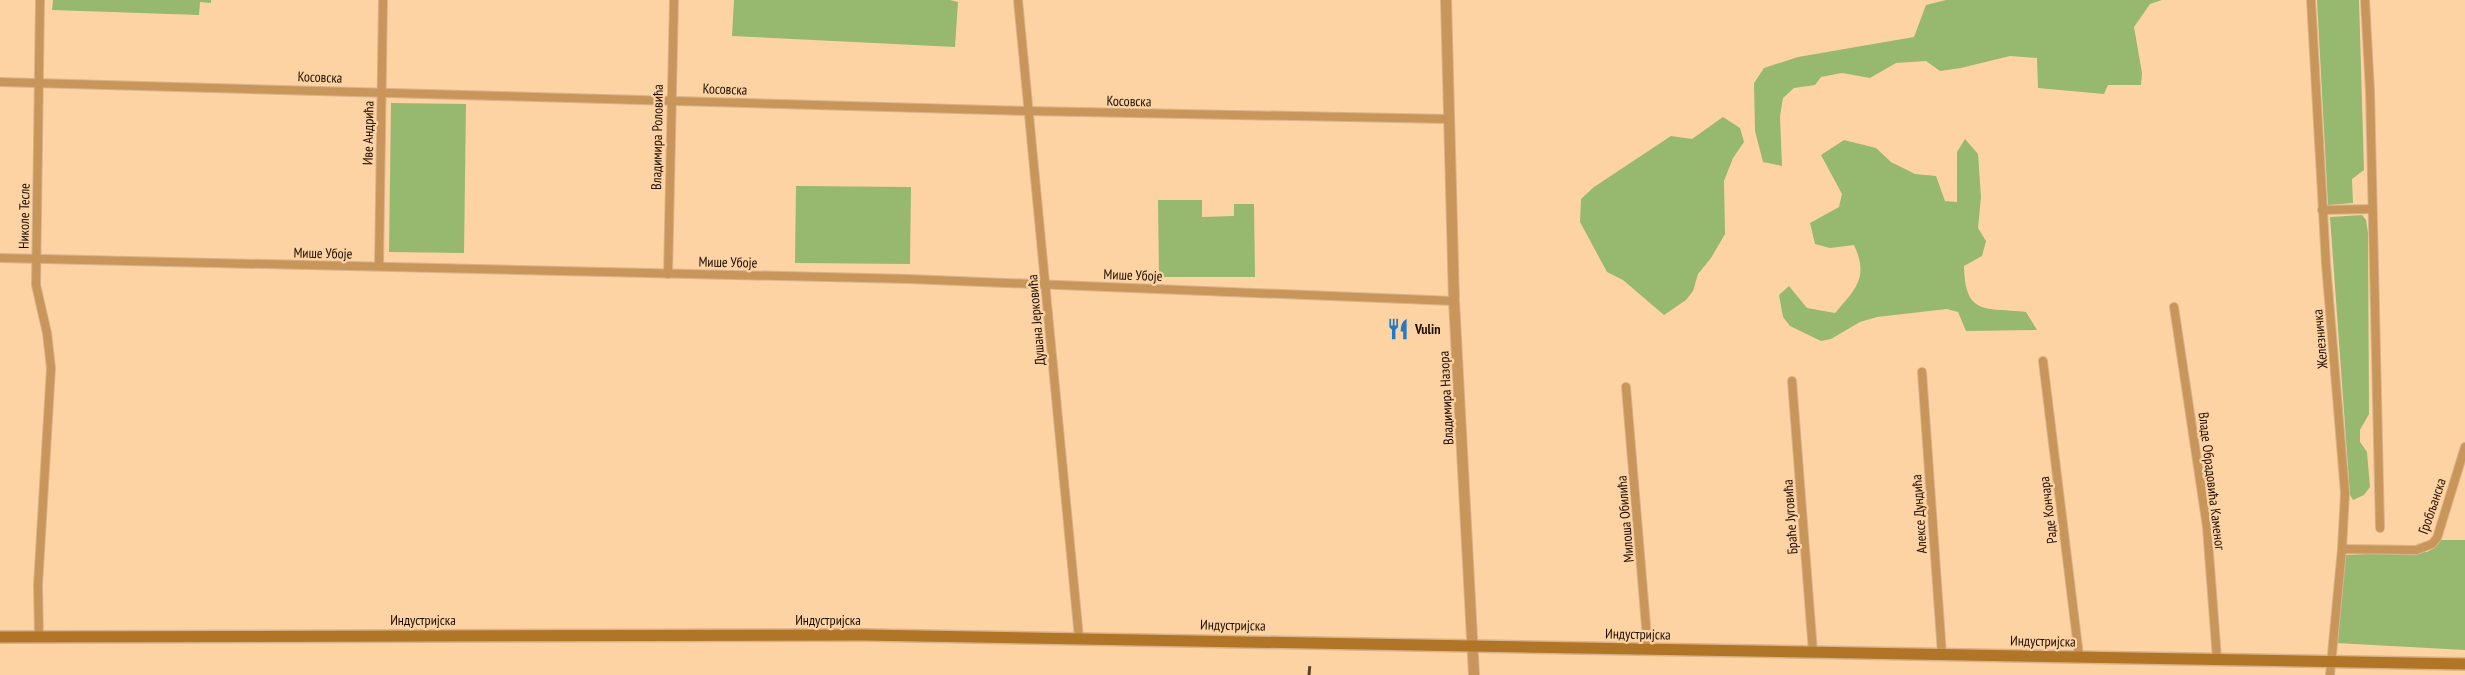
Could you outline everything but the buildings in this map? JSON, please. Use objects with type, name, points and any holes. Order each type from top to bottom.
[{"type":"main road","name":"Индустријска","points":[[0,637],[810,635],[1079,638],[2465,664]]},
{"type":"street","name":"Николе Тесле","points":[[39,638],[38,600],[51,368],[47,333],[36,285],[40,0]]},
{"type":"street","name":"Иве Андрића","points":[[379,266],[384,0]]},
{"type":"street","name":"Владимира Роловића","points":[[668,274],[670,100],[674,0]]},
{"type":"street","name":"Душана Јерковића","points":[[1018,0],[1079,638]]},
{"type":"street","name":"Владимира Назора","points":[[1446,0],[1454,301],[1474,675]]},
{"type":"street","name":"Железничка","points":[[2311,0],[2322,210],[2344,494],[2342,549],[2330,675]]},
{"type":"street","points":[[2365,0],[2370,91],[2380,528]]},
{"type":"street","name":"Косовска","points":[[0,82],[1029,111],[1448,119]]},
{"type":"street","points":[[2322,210],[2372,209]]},
{"type":"street","name":"Мише Убоје","points":[[0,258],[1045,284],[1454,301]]},
{"type":"street","name":"Владе Обрадовића Каменог","points":[[2174,307],[2207,527],[2217,659]]},
{"type":"street","name":"Раде Кончара","points":[[2043,360],[2079,656]]},
{"type":"street","name":"Алексе Дундића","points":[[1922,372],[1942,654]]},
{"type":"street","name":"Браће Југовића","points":[[1792,381],[1813,652]]},
{"type":"street","name":"Милоша Обилића","points":[[1626,387],[1648,650]]},
{"type":"street","name":"Гробљанска","points":[[2342,549],[2416,550],[2432,544],[2437,538],[2465,447]]},
{"type":"green space","points":[[53,0],[211,0],[211,3],[200,2],[199,15],[52,10]]},
{"type":"green space","points":[[734,0],[950,0],[958,2],[955,47],[732,36]]},
{"type":"green space","points":[[1946,0],[2162,0],[2150,4],[2134,27],[2142,73],[2141,85],[2108,85],[2104,94],[2038,88],[2037,58],[2010,56],[1940,71],[1926,61],[1896,63],[1870,78],[1842,73],[1821,77],[1815,85],[1794,88],[1783,98],[1780,116],[1782,166],[1763,162],[1755,131],[1754,83],[1764,68],[1798,57],[1914,37],[1926,5]]},
{"type":"green space","points":[[2317,0],[2359,0],[2364,170],[2352,179],[2353,203],[2328,205]]},
{"type":"green space","points":[[391,103],[466,104],[464,253],[389,252]]},
{"type":"green space","points":[[1723,117],[1740,128],[1744,142],[1733,158],[1724,181],[1725,234],[1711,258],[1698,274],[1693,291],[1686,300],[1664,315],[1623,280],[1607,272],[1580,222],[1581,199],[1594,187],[1671,136],[1692,139]]},
{"type":"green space","points":[[1965,139],[1978,154],[1981,197],[1978,228],[1986,241],[1982,256],[1964,266],[1968,294],[1974,302],[1989,309],[2026,312],[2037,330],[1966,331],[1958,312],[1947,309],[1877,317],[1860,322],[1831,339],[1821,341],[1790,326],[1783,317],[1779,295],[1789,286],[1807,308],[1835,313],[1849,297],[1858,282],[1860,274],[1858,256],[1854,245],[1830,248],[1815,244],[1810,223],[1839,207],[1842,194],[1821,155],[1844,140],[1876,148],[1891,162],[1915,174],[1936,176],[1945,201],[1957,202],[1957,152]]},
{"type":"green space","points":[[796,186],[911,187],[910,264],[795,263]]},
{"type":"green space","points":[[1158,200],[1202,200],[1202,217],[1234,216],[1234,204],[1254,204],[1255,277],[1159,277]]},
{"type":"green space","points":[[2362,215],[2366,220],[2368,233],[2369,414],[2360,430],[2360,442],[2367,452],[2370,487],[2364,495],[2353,500],[2350,495],[2330,217]]},
{"type":"green space","points":[[2440,540],[2465,540],[2465,650],[2336,643],[2342,555],[2427,552],[2434,548]]},
{"type":"railway","points":[[1309,675],[1310,663]]},
{"type":"place","name":"Vulin","points":[[1398,329]]}]
